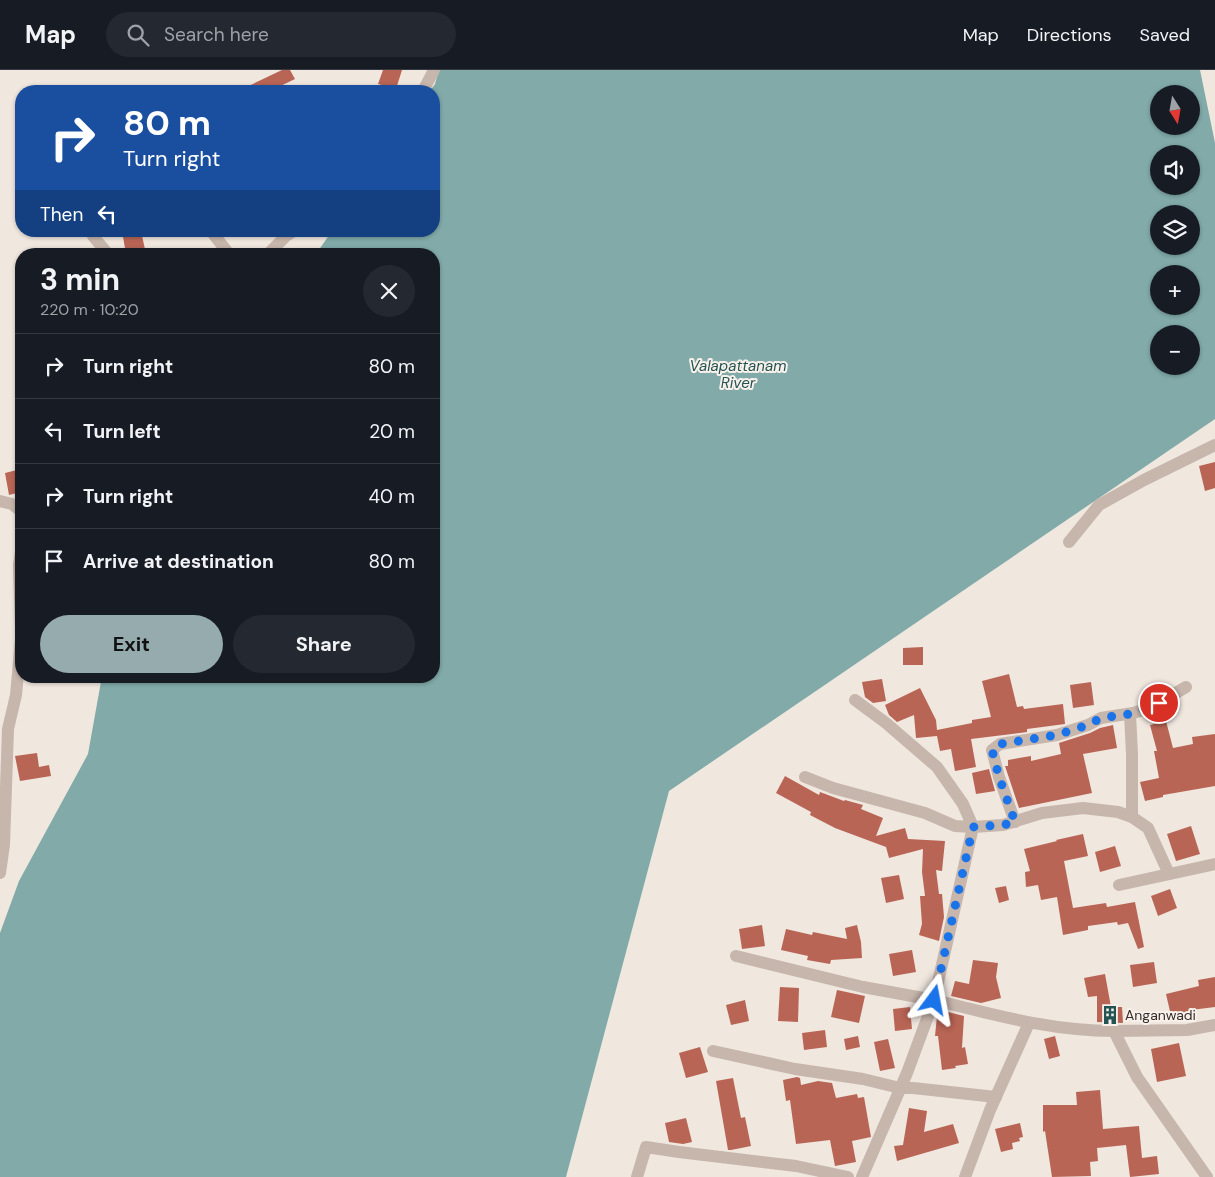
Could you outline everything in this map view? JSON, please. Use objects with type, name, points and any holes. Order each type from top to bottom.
[{"type":"street","points":[[426,85],[434,70]]},
{"type":"street","points":[[94,237],[103,248]]},
{"type":"street","points":[[216,237],[224,248]]},
{"type":"street","points":[[274,248],[285,237]]},
{"type":"street","points":[[1069,542],[1100,505],[1144,480],[1215,445]]},
{"type":"street","points":[[0,501],[15,506]]},
{"type":"street","points":[[0,873],[5,836],[8,729],[17,683]]},
{"type":"street","points":[[1015,822],[999,777],[992,750],[1000,744],[1057,735],[1088,725],[1101,718],[1130,714],[1150,708],[1186,687]]},
{"type":"street","points":[[855,700],[886,722],[938,767],[963,804],[973,827],[934,1000],[900,1088],[862,1177]]},
{"type":"street","points":[[1130,714],[1132,817]]},
{"type":"street","points":[[805,777],[834,788],[925,813],[955,826],[1003,825],[1042,814],[1083,808],[1118,812],[1132,817],[1148,828],[1169,874]]},
{"type":"street","points":[[1119,885],[1215,864]]},
{"type":"street","points":[[736,956],[863,987],[934,1000],[1029,1023],[1082,1031],[1187,1030],[1215,1025]]},
{"type":"street","points":[[965,1177],[996,1097],[1029,1023]]},
{"type":"street","points":[[1114,1031],[1137,1077],[1207,1177]]},
{"type":"street","points":[[713,1051],[795,1069],[863,1079],[900,1088],[996,1097]]},
{"type":"street","points":[[636,1177],[646,1147],[796,1166],[848,1177]]},
{"type":"water","name":"Valapattanam River","points":[[439,70],[1200,70],[1215,143],[1215,419],[669,791],[566,1177],[0,1177],[0,933],[19,881],[88,754],[101,683],[440,683],[440,248],[320,248],[328,237],[440,237],[440,85],[434,85]]},
{"type":"building","points":[[282,70],[290,70],[295,79],[282,85],[251,85]]},
{"type":"building","points":[[383,70],[402,70],[397,85],[378,84]]},
{"type":"building","points":[[123,237],[142,237],[145,248],[125,248]]},
{"type":"building","points":[[1215,462],[1215,488],[1205,491],[1199,466]]},
{"type":"building","points":[[15,470],[15,494],[9,495],[5,473]]},
{"type":"building","points":[[923,647],[923,665],[903,665],[903,648]]},
{"type":"building","points":[[1009,674],[1017,707],[1023,706],[1024,709],[1063,704],[1065,724],[1027,729],[1027,732],[971,739],[976,767],[955,771],[951,749],[940,751],[937,736],[916,738],[914,715],[897,722],[889,715],[885,705],[920,688],[936,720],[937,730],[972,723],[972,720],[991,717],[982,681]]},
{"type":"building","points":[[882,679],[886,701],[873,703],[865,697],[862,682]]},
{"type":"building","points":[[1091,682],[1094,705],[1073,708],[1070,685]]},
{"type":"building","points":[[1166,721],[1173,748],[1193,744],[1192,737],[1215,734],[1215,786],[1163,795],[1163,797],[1145,801],[1140,782],[1159,778],[1154,751],[1157,751],[1150,725]]},
{"type":"building","points":[[1113,725],[1117,748],[1083,754],[1092,793],[1019,808],[1005,766],[1008,766],[1008,760],[1031,756],[1031,761],[1061,754],[1059,743]]},
{"type":"building","points":[[37,753],[39,767],[49,765],[51,776],[20,781],[15,756]]},
{"type":"building","points":[[989,769],[995,791],[976,794],[972,773]]},
{"type":"building","points":[[785,776],[819,795],[820,792],[844,801],[863,805],[861,809],[883,818],[876,836],[905,828],[908,839],[945,841],[942,871],[936,870],[939,894],[942,894],[944,917],[939,941],[919,935],[922,924],[920,896],[925,896],[922,872],[923,849],[889,858],[886,847],[835,828],[810,815],[811,812],[776,793]]},
{"type":"building","points":[[1191,826],[1200,854],[1176,861],[1167,834]]},
{"type":"building","points":[[1083,834],[1088,856],[1064,861],[1073,908],[1106,903],[1107,907],[1135,902],[1144,947],[1138,949],[1128,923],[1118,925],[1117,922],[1088,926],[1088,930],[1063,935],[1057,897],[1041,900],[1038,885],[1026,887],[1025,872],[1030,871],[1024,849]]},
{"type":"building","points":[[1115,846],[1121,866],[1100,872],[1095,852]]},
{"type":"building","points":[[899,875],[904,899],[886,903],[881,878]]},
{"type":"building","points":[[1006,886],[1009,900],[999,903],[995,888]]},
{"type":"building","points":[[1170,889],[1177,908],[1158,916],[1151,896]]},
{"type":"building","points":[[762,925],[765,946],[742,949],[739,929]]},
{"type":"building","points":[[857,925],[862,958],[831,960],[830,964],[807,960],[808,956],[781,950],[786,929],[812,935],[813,932],[847,939],[845,928]]},
{"type":"building","points":[[912,950],[916,972],[893,976],[889,954]]},
{"type":"building","points":[[973,960],[998,963],[996,977],[1001,998],[981,1003],[951,996],[955,981],[969,984]]},
{"type":"building","points":[[1154,962],[1157,983],[1133,987],[1130,965]]},
{"type":"building","points":[[1105,974],[1111,1007],[1122,1007],[1123,1023],[1097,1022],[1097,996],[1088,997],[1084,978]]},
{"type":"building","points":[[1215,977],[1215,1007],[1191,1010],[1193,1015],[1172,1020],[1166,994],[1199,986],[1198,980]]},
{"type":"building","points":[[780,987],[799,988],[798,1022],[778,1021]]},
{"type":"building","points":[[837,990],[865,996],[859,1023],[831,1017]]},
{"type":"building","points":[[745,1000],[749,1021],[731,1025],[726,1005]]},
{"type":"building","points":[[910,1007],[912,1029],[895,1031],[893,1009]]},
{"type":"building","points":[[948,1012],[964,1016],[962,1048],[965,1047],[968,1064],[942,1070],[938,1036],[935,1036],[937,1016],[938,1013],[948,1014]]},
{"type":"building","points":[[825,1030],[827,1047],[804,1050],[802,1033]]},
{"type":"building","points":[[858,1036],[860,1047],[846,1050],[844,1039]]},
{"type":"building","points":[[1055,1036],[1060,1056],[1049,1059],[1044,1039]]},
{"type":"building","points":[[888,1039],[895,1068],[880,1071],[874,1042]]},
{"type":"building","points":[[1179,1043],[1186,1076],[1157,1082],[1151,1049]]},
{"type":"building","points":[[700,1047],[708,1072],[686,1078],[679,1053]]},
{"type":"building","points":[[733,1078],[741,1118],[745,1117],[751,1146],[728,1150],[716,1081]]},
{"type":"building","points":[[800,1078],[801,1085],[818,1081],[832,1083],[836,1098],[857,1094],[858,1098],[864,1097],[871,1137],[852,1141],[856,1162],[835,1166],[830,1140],[796,1144],[790,1100],[786,1101],[783,1080]]},
{"type":"building","points":[[1100,1090],[1103,1129],[1139,1126],[1142,1158],[1157,1156],[1159,1174],[1130,1177],[1126,1145],[1097,1148],[1098,1161],[1090,1162],[1091,1176],[1052,1177],[1045,1131],[1043,1132],[1043,1105],[1077,1105],[1076,1092]]},
{"type":"building","points":[[909,1108],[927,1111],[924,1132],[953,1124],[959,1143],[897,1161],[894,1146],[903,1145]]},
{"type":"building","points":[[686,1118],[692,1142],[683,1144],[669,1142],[665,1123]]},
{"type":"building","points":[[1020,1123],[1023,1137],[1019,1138],[1020,1141],[1012,1143],[1013,1149],[1001,1152],[995,1129]]},
{"type":"place","name":"Anganwadi","points":[[1110,1015]]},
{"type":"route","points":[[934,1000],[973,827],[1003,825],[1015,822],[999,777],[992,750],[1000,744],[1057,735],[1088,725],[1101,718],[1130,714],[1159,703]]}]
